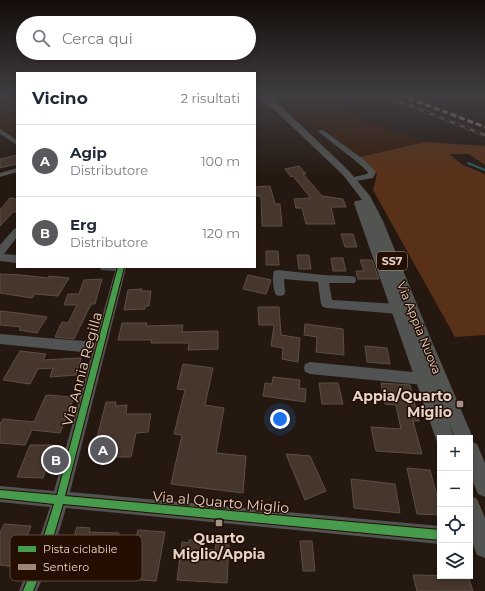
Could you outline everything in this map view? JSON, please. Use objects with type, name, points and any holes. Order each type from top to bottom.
[{"type":"main road","name":"Via Appia Nuova","points":[[286,123],[340,176],[355,197],[363,212],[444,435]]},
{"type":"main road","name":"Via Appia Nuova","points":[[293,123],[353,180],[365,196],[373,212],[463,435]]},
{"type":"main road","points":[[473,459],[485,486]]},
{"type":"main road","points":[[470,507],[481,540]]},
{"type":"street","points":[[0,131],[16,142]]},
{"type":"street","points":[[321,131],[360,160],[372,172],[370,176],[353,180]]},
{"type":"street","points":[[0,175],[16,170]]},
{"type":"street","points":[[0,252],[16,232]]},
{"type":"street","points":[[0,257],[16,259]]},
{"type":"street","name":"Via Annia Regilla","points":[[50,535],[121,268]]},
{"type":"street","points":[[280,292],[278,274],[323,279],[351,280]]},
{"type":"street","points":[[323,279],[327,304],[398,309]]},
{"type":"street","points":[[0,339],[99,348]]},
{"type":"street","points":[[310,368],[423,379]]},
{"type":"street","name":"Via al Quarto Miglio","points":[[0,494],[437,535]]},
{"type":"street","name":"Via Annia Regilla","points":[[28,591],[32,581]]},
{"type":"shaded area","points":[[0,123],[16,123],[16,140],[7,134]]},
{"type":"shaded area","points":[[307,123],[370,123],[425,142],[360,157],[321,127],[315,129]]},
{"type":"shaded area","points":[[425,142],[485,146],[485,165],[469,154],[449,154],[463,165],[485,174],[485,335],[455,337],[373,190],[377,174],[360,157]]},
{"type":"building","points":[[16,155],[16,164],[0,168],[0,159]]},
{"type":"building","points":[[299,166],[306,174],[303,174],[322,196],[343,199],[346,207],[331,207],[335,224],[306,224],[302,208],[296,208],[294,199],[311,198],[293,176],[291,177],[285,169]]},
{"type":"building","points":[[270,186],[275,204],[280,204],[282,226],[262,226],[261,196],[256,196],[256,187]]},
{"type":"building","points":[[10,198],[16,199],[16,212],[13,212],[0,226],[0,210]]},
{"type":"building","points":[[341,234],[353,234],[357,247],[345,247]]},
{"type":"building","points":[[266,251],[278,251],[279,265],[266,265]]},
{"type":"building","points":[[297,255],[309,255],[311,269],[299,269]]},
{"type":"building","points":[[331,258],[343,258],[346,271],[333,271]]},
{"type":"building","points":[[360,260],[372,260],[379,279],[358,279],[356,271],[364,271]]},
{"type":"building","points":[[0,274],[48,278],[49,276],[69,278],[58,296],[35,294],[32,298],[0,293]]},
{"type":"building","points":[[248,275],[271,280],[266,294],[243,289]]},
{"type":"building","points":[[102,279],[95,304],[91,304],[74,339],[55,337],[62,322],[68,323],[77,305],[64,305],[68,294],[79,294],[84,280]]},
{"type":"building","points":[[142,289],[141,291],[151,291],[149,306],[145,306],[145,309],[124,310],[128,290]]},
{"type":"building","points":[[258,307],[279,307],[281,335],[300,338],[298,362],[282,359],[283,348],[271,346],[274,325],[259,325]]},
{"type":"building","points":[[0,311],[47,317],[37,333],[19,330],[21,327],[0,325]]},
{"type":"building","points":[[122,323],[147,323],[146,326],[183,325],[182,332],[218,331],[218,349],[188,350],[189,343],[151,343],[152,340],[118,340]]},
{"type":"building","points":[[305,324],[343,329],[344,355],[316,352],[317,337],[304,335]]},
{"type":"building","points":[[365,346],[387,348],[390,364],[367,362]]},
{"type":"building","points":[[20,351],[46,354],[43,360],[81,358],[76,375],[50,377],[53,368],[38,369],[30,384],[3,380]]},
{"type":"building","points":[[183,364],[213,368],[205,405],[224,408],[216,453],[246,456],[243,493],[171,484],[182,435],[174,434],[185,390],[177,389]]},
{"type":"building","points":[[273,377],[300,380],[299,388],[306,389],[305,402],[263,396],[265,383],[272,384]]},
{"type":"building","points":[[319,383],[338,383],[343,404],[322,404]]},
{"type":"building","points":[[381,383],[410,385],[419,421],[413,421],[422,454],[376,451],[371,427],[401,429],[396,405],[385,404]]},
{"type":"building","points":[[46,395],[74,397],[60,433],[32,430],[25,445],[0,443],[0,424],[3,419],[34,422]]},
{"type":"building","points":[[106,402],[116,402],[115,406],[127,405],[126,414],[151,414],[148,432],[136,433],[131,457],[92,457]]},
{"type":"building","points":[[30,445],[54,445],[43,478],[17,477]]},
{"type":"building","points":[[286,454],[310,456],[326,491],[305,500]]},
{"type":"building","points":[[407,468],[430,470],[437,496],[437,515],[417,514]]},
{"type":"building","points":[[351,479],[395,484],[400,513],[354,508]]},
{"type":"building","points":[[4,524],[31,526],[27,535],[10,535],[10,566],[0,565],[0,533]]},
{"type":"building","points":[[77,527],[90,528],[89,532],[119,533],[119,535],[75,535]]},
{"type":"building","points":[[138,530],[165,532],[156,581],[142,580],[142,535],[137,535]]},
{"type":"building","points":[[189,540],[201,540],[200,549],[215,550],[216,544],[229,545],[227,583],[177,580],[182,542],[189,543]]},
{"type":"building","points":[[300,541],[312,541],[315,571],[303,571]]},
{"type":"building","points":[[413,575],[437,575],[437,579],[469,579],[473,591],[417,591]]},
{"type":"waterway","points":[[468,163],[485,170]]},
{"type":"railway","points":[[453,123],[485,135]]},
{"type":"marked path","points":[[473,123],[485,127]]},
{"type":"cycle path","points":[[49,535],[121,268]]},
{"type":"cycle path","points":[[0,494],[437,535]]},
{"type":"cycle path","points":[[28,591],[32,581]]},
{"type":"place","name":"Appia/Quarto Miglio","points":[[460,404]]},
{"type":"place","name":"Agip","points":[[103,450]]},
{"type":"place","name":"Erg","points":[[56,460]]},
{"type":"place","name":"Quarto Miglio/Appia","points":[[219,523]]}]
